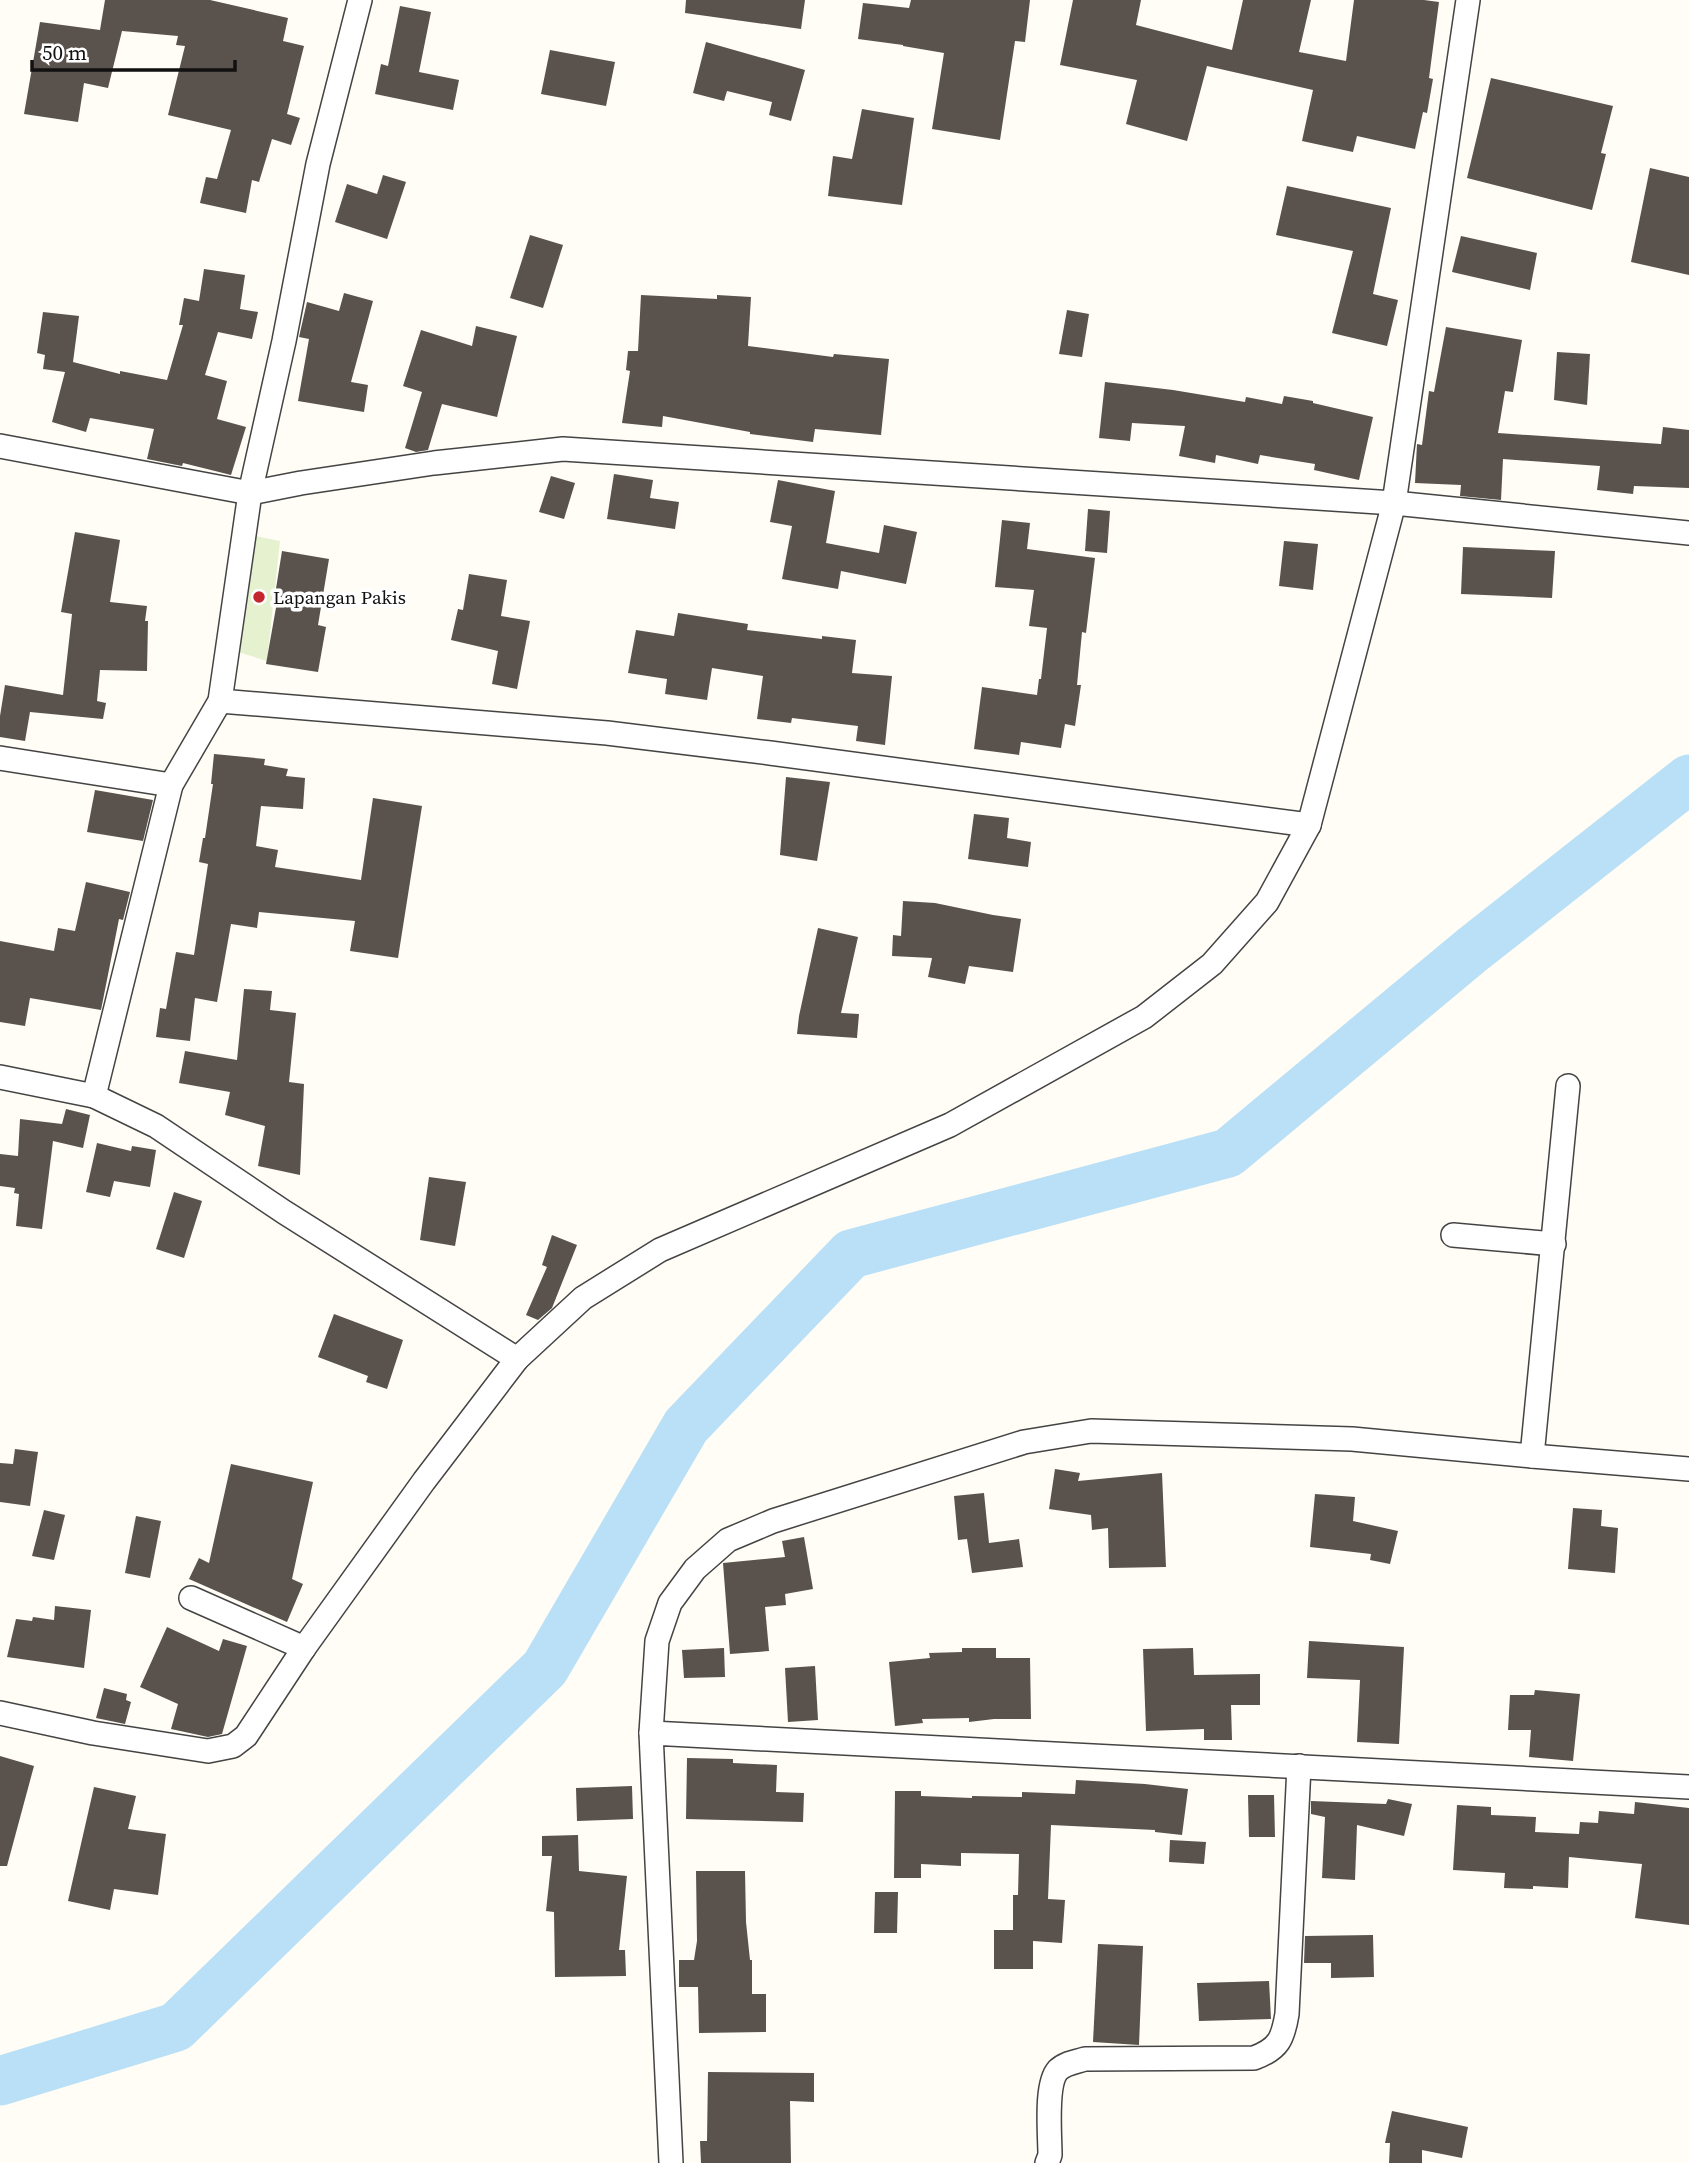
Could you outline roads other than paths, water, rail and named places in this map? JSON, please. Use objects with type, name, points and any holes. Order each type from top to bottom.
[{"type":"street","points":[[94,1096],[171,785],[220,701],[250,493],[284,341],[318,164],[360,0]]},
{"type":"street","points":[[0,1713],[93,1733],[208,1751],[238,1744],[424,1481],[517,1359],[583,1298],[660,1250],[950,1125],[1144,1017],[1212,964],[1266,902],[1310,825],[1394,503],[1468,0]]},
{"type":"street","points":[[0,446],[250,493],[301,482],[434,463],[563,449],[1394,503],[1689,533]]},
{"type":"street","points":[[220,701],[607,733],[1310,825]]},
{"type":"street","points":[[0,758],[171,785]]},
{"type":"street","points":[[0,1077],[94,1096],[156,1126],[284,1212],[517,1359]]},
{"type":"street","points":[[1532,1456],[1568,1086]]},
{"type":"street","points":[[1452,1235],[1554,1244]]},
{"type":"street","points":[[671,2163],[651,1733],[657,1641],[670,1603],[695,1569],[728,1540],[773,1521],[963,1460],[1024,1443],[1091,1431],[1352,1439],[1689,1469]]},
{"type":"street","points":[[191,1598],[304,1648]]},
{"type":"street","points":[[651,1733],[1689,1787]]},
{"type":"street","points":[[1047,2163],[1050,2155],[1051,2085],[1056,2072],[1066,2064],[1084,2059],[1254,2058],[1275,2048],[1284,2032],[1287,2014],[1299,1766]]},
{"type":"waterway","points":[[0,2081],[176,2027],[545,1668],[686,1426],[851,1254],[1228,1153],[1472,950],[1689,779]]},
{"type":"place","name":"Lapangan Pakis","points":[[259,597]]}]
